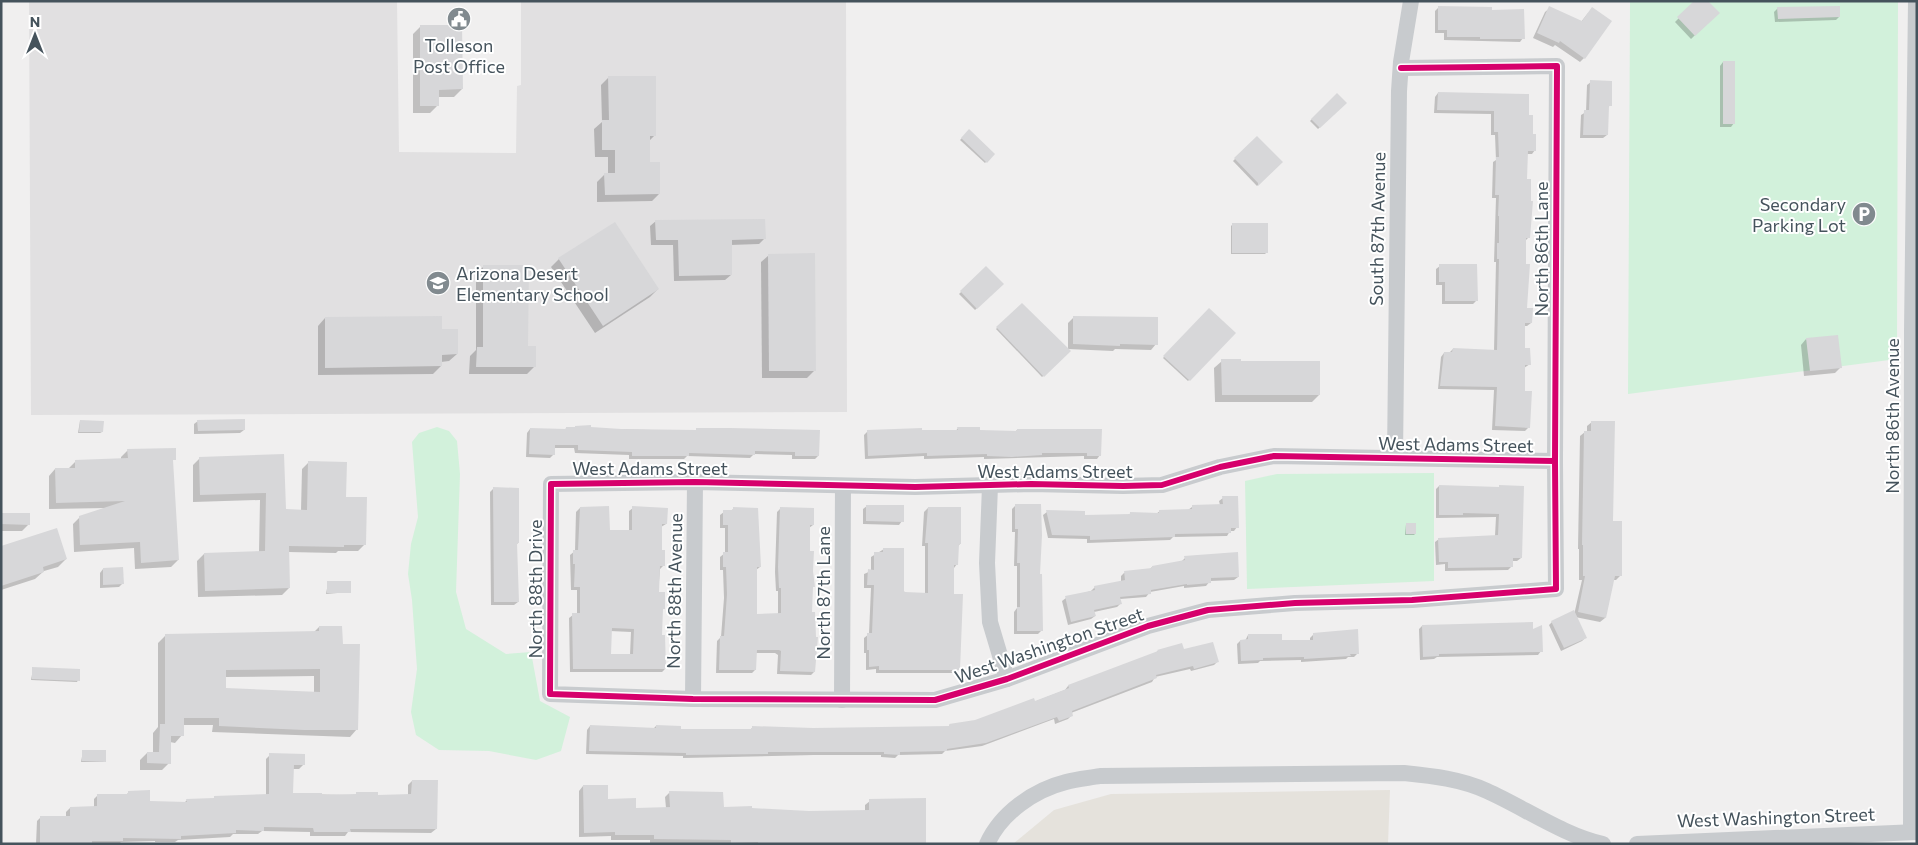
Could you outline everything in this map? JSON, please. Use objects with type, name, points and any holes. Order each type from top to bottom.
[{"type":"street","name":"South 87th Avenue","points":[[1395,458],[1401,68],[1411,1]]},
{"type":"street","name":"North 86th Avenue","points":[[1914,832],[1912,322],[1916,1]]},
{"type":"street","name":"North 86th Lane","points":[[1401,68],[1557,66],[1556,589]]},
{"type":"street","name":"West Adams Street","points":[[551,484],[695,482],[844,486],[1162,485],[1220,467],[1274,456],[1555,461]]},
{"type":"street","name":"North 88th Avenue","points":[[693,699],[695,482]]},
{"type":"street","name":"North 88th Drive","points":[[550,694],[551,484]]},
{"type":"street","name":"North 87th Lane","points":[[842,700],[844,486]]},
{"type":"street","points":[[990,486],[987,563],[990,622],[1007,679]]},
{"type":"street","name":"West Washington Street","points":[[550,694],[693,699],[935,700],[1007,679],[1148,626],[1208,610],[1295,603],[1412,600],[1556,589]]},
{"type":"street","points":[[987,844],[992,832],[1011,812],[1029,798],[1065,782],[1100,776],[1404,773],[1450,778],[1485,790],[1584,838],[1603,844]]},
{"type":"street","name":"West Washington Street","points":[[1637,844],[1914,832]]},
{"type":"shaded area","name":"Arizona Desert Elementary School","points":[[29,1],[397,1],[399,152],[516,153],[517,86],[521,85],[521,1],[846,1],[847,412],[31,415]]},
{"type":"shaded area","points":[[1390,790],[1388,844],[1013,844],[1054,810],[1111,794]]},
{"type":"green space","points":[[1630,1],[1898,1],[1897,359],[1628,394]]},
{"type":"green space","points":[[437,427],[449,431],[457,441],[460,474],[456,592],[466,629],[506,654],[531,652],[540,701],[570,717],[561,751],[536,760],[489,751],[439,750],[416,735],[411,712],[417,669],[412,600],[408,574],[411,544],[418,517],[412,442],[419,433]]},
{"type":"green space","points":[[1434,473],[1434,581],[1247,589],[1245,481],[1277,474]]},
{"type":"building","points":[[1694,1],[1708,1],[1720,13],[1695,36],[1677,17]]},
{"type":"building","points":[[1438,6],[1492,7],[1492,10],[1524,9],[1525,39],[1447,37],[1447,30],[1438,30]]},
{"type":"building","points":[[1549,6],[1582,21],[1592,7],[1612,21],[1585,59],[1560,41],[1559,43],[1537,33]]},
{"type":"building","points":[[1840,6],[1840,17],[1778,19],[1777,7]]},
{"type":"building","points":[[420,25],[462,25],[463,89],[439,90],[439,106],[420,106]]},
{"type":"building","points":[[1723,61],[1735,61],[1735,124],[1723,124]]},
{"type":"building","points":[[608,76],[656,76],[656,136],[650,136],[650,162],[660,162],[660,194],[605,195],[604,173],[615,173],[615,150],[602,150],[602,120],[609,120]]},
{"type":"building","points":[[1590,80],[1612,81],[1612,106],[1609,106],[1608,135],[1583,135],[1584,110],[1589,110]]},
{"type":"building","points":[[1438,92],[1529,94],[1529,115],[1533,115],[1533,134],[1536,134],[1536,151],[1528,151],[1527,179],[1531,179],[1531,201],[1533,201],[1530,238],[1526,238],[1526,264],[1530,264],[1527,308],[1533,308],[1532,323],[1525,323],[1525,348],[1530,348],[1531,365],[1525,365],[1525,391],[1532,391],[1530,428],[1495,426],[1497,387],[1440,386],[1444,352],[1452,352],[1453,348],[1497,350],[1499,195],[1495,195],[1496,157],[1499,157],[1498,132],[1494,132],[1494,111],[1437,110]]},
{"type":"building","points":[[1337,93],[1347,103],[1320,128],[1311,119]]},
{"type":"building","points":[[969,129],[995,154],[987,163],[961,138]]},
{"type":"building","points":[[1257,136],[1283,162],[1258,186],[1258,183],[1234,158]]},
{"type":"building","points":[[765,219],[766,239],[732,240],[732,275],[679,276],[678,240],[656,240],[655,220]]},
{"type":"building","points":[[615,222],[659,289],[603,326],[558,258]]},
{"type":"building","points":[[1232,223],[1268,223],[1268,253],[1232,253]]},
{"type":"building","points":[[815,253],[816,371],[769,371],[768,254]]},
{"type":"building","points":[[1439,264],[1477,264],[1478,301],[1445,301],[1445,282],[1439,282]]},
{"type":"building","points":[[483,265],[529,265],[528,346],[536,346],[536,367],[476,367],[477,347],[483,347]]},
{"type":"building","points":[[986,266],[1004,284],[977,309],[960,291]]},
{"type":"building","points":[[1022,303],[1071,351],[1044,377],[996,327]]},
{"type":"building","points":[[1209,308],[1236,333],[1190,381],[1163,356]]},
{"type":"building","points":[[442,316],[442,329],[458,329],[458,354],[442,355],[442,366],[325,368],[325,317]]},
{"type":"building","points":[[1073,316],[1158,317],[1158,345],[1073,344]]},
{"type":"building","points":[[1838,335],[1842,368],[1810,371],[1806,338]]},
{"type":"building","points":[[1221,359],[1241,359],[1241,361],[1320,361],[1320,395],[1222,395]]},
{"type":"building","points":[[245,419],[245,430],[198,431],[197,420]]},
{"type":"building","points":[[80,420],[104,421],[103,432],[79,432]]},
{"type":"building","points":[[1591,421],[1615,421],[1613,521],[1622,521],[1622,576],[1615,576],[1606,618],[1578,612],[1585,576],[1583,576],[1582,545],[1584,431],[1591,431]]},
{"type":"building","points":[[591,425],[591,427],[621,429],[696,430],[696,428],[730,428],[820,430],[819,456],[795,456],[795,452],[755,451],[755,455],[689,453],[689,456],[632,456],[632,452],[578,450],[578,445],[555,445],[555,455],[529,454],[530,428],[566,429],[566,427]]},
{"type":"building","points":[[957,427],[980,427],[980,430],[1017,431],[1017,429],[1102,429],[1101,456],[1087,456],[1087,453],[1042,453],[1042,455],[1012,457],[987,456],[987,454],[927,456],[927,453],[868,456],[867,430],[922,428],[922,430],[958,430]]},
{"type":"building","points":[[176,448],[176,460],[173,460],[179,560],[141,563],[140,542],[80,545],[79,516],[125,501],[56,503],[55,468],[75,468],[75,460],[128,458],[127,449]]},
{"type":"building","points":[[284,454],[286,509],[307,510],[308,461],[347,462],[346,497],[367,497],[366,545],[344,545],[344,547],[289,546],[290,588],[205,591],[204,553],[265,551],[266,493],[200,495],[199,457]]},
{"type":"building","points":[[1439,485],[1524,486],[1522,558],[1513,558],[1513,567],[1448,568],[1448,562],[1439,562],[1438,538],[1498,535],[1499,514],[1463,513],[1463,515],[1439,515]]},
{"type":"building","points":[[493,487],[519,488],[519,543],[517,543],[519,602],[494,602]]},
{"type":"building","points":[[1222,496],[1238,496],[1239,528],[1231,528],[1231,533],[1175,534],[1175,537],[1090,540],[1090,536],[1052,535],[1046,510],[1085,511],[1085,515],[1130,514],[1130,512],[1159,513],[1159,510],[1192,509],[1192,505],[1223,504]]},
{"type":"building","points":[[1015,504],[1041,504],[1040,574],[1042,574],[1043,631],[1017,631],[1017,607],[1020,607],[1020,563],[1017,563],[1018,529],[1015,529]]},
{"type":"building","points":[[866,505],[904,505],[904,522],[866,521]]},
{"type":"building","points":[[609,506],[610,530],[632,530],[632,506],[668,508],[667,524],[662,524],[662,550],[665,550],[665,566],[660,566],[659,592],[665,592],[662,635],[665,635],[666,669],[573,669],[572,613],[580,613],[580,587],[574,587],[575,564],[573,564],[573,550],[578,550],[580,507]],"holes":[[[612,628],[634,629],[633,654],[611,654]]]},
{"type":"building","points":[[733,507],[758,508],[761,567],[757,567],[757,614],[781,613],[781,588],[779,588],[778,567],[780,507],[814,508],[814,525],[810,525],[810,551],[814,551],[813,571],[815,587],[813,587],[812,612],[815,612],[816,637],[818,637],[815,672],[780,671],[781,651],[779,650],[757,650],[756,670],[719,670],[720,636],[724,636],[727,594],[726,567],[723,567],[723,552],[728,552],[728,525],[723,525],[723,510],[733,510]]},
{"type":"building","points":[[928,507],[961,507],[961,544],[959,544],[958,565],[954,565],[954,594],[963,594],[960,670],[879,670],[879,666],[869,667],[867,633],[872,633],[874,585],[867,585],[868,569],[874,570],[874,552],[883,552],[883,548],[904,548],[904,591],[928,593],[928,543],[925,543]]},
{"type":"building","points":[[1,513],[30,513],[30,525],[1,524]]},
{"type":"building","points":[[1406,523],[1416,523],[1416,534],[1406,534]]},
{"type":"building","points":[[57,528],[67,559],[43,567],[44,572],[1,586],[1,546]]},
{"type":"building","points":[[1238,552],[1239,577],[1211,578],[1211,583],[1187,584],[1151,590],[1151,594],[1120,597],[1122,604],[1094,610],[1096,616],[1071,622],[1065,596],[1095,590],[1094,586],[1125,580],[1124,571],[1152,568],[1152,566],[1185,560],[1184,556]]},
{"type":"building","points":[[123,567],[124,584],[103,585],[103,568]]},
{"type":"building","points":[[327,581],[351,581],[351,593],[327,593]]},
{"type":"building","points":[[1574,610],[1587,638],[1564,648],[1551,621]]},
{"type":"building","points":[[1533,622],[1533,629],[1542,625],[1543,652],[1439,654],[1439,656],[1423,657],[1422,625]]},
{"type":"building","points":[[319,626],[342,626],[343,644],[360,644],[358,730],[304,730],[219,726],[219,718],[184,718],[184,736],[171,736],[171,764],[147,763],[147,752],[159,752],[160,724],[165,724],[165,634],[319,631]],"holes":[[[320,669],[320,692],[226,688],[226,670]]]},
{"type":"building","points":[[1358,629],[1359,654],[1304,659],[1304,657],[1263,658],[1263,660],[1241,661],[1240,640],[1248,639],[1248,634],[1282,634],[1282,640],[1313,640],[1313,633]]},
{"type":"building","points":[[1213,642],[1219,662],[1194,669],[1193,666],[1156,675],[1157,678],[1072,711],[1073,716],[1059,721],[1057,717],[986,743],[947,749],[947,751],[900,752],[900,755],[884,754],[884,752],[768,752],[768,754],[686,755],[686,753],[589,751],[590,725],[656,728],[656,725],[681,726],[681,729],[752,729],[752,726],[813,728],[950,726],[949,724],[975,720],[1034,698],[1035,701],[1069,688],[1068,685],[1157,650],[1182,643],[1184,649]]},
{"type":"building","points":[[32,667],[80,669],[80,681],[32,679]]},
{"type":"building","points":[[82,750],[106,750],[106,762],[82,761]]},
{"type":"building","points":[[269,753],[305,754],[305,765],[294,765],[293,793],[322,793],[322,795],[356,794],[356,792],[378,792],[378,795],[411,794],[412,780],[438,780],[437,829],[350,829],[351,832],[314,832],[313,828],[264,827],[264,831],[236,830],[236,833],[181,836],[181,839],[123,838],[123,841],[92,841],[92,844],[40,844],[40,816],[70,816],[70,807],[97,806],[97,794],[128,794],[128,791],[150,790],[150,801],[187,802],[186,799],[214,798],[214,796],[269,794]]},
{"type":"building","points":[[583,785],[608,785],[608,799],[636,798],[636,808],[670,807],[669,791],[723,792],[724,807],[752,806],[752,808],[809,811],[869,810],[869,799],[926,798],[926,844],[758,844],[758,842],[731,843],[731,840],[654,839],[654,835],[615,835],[615,832],[584,833]]},
{"type":"cycle path","points":[[1401,68],[1557,66],[1556,589],[1412,600],[1295,603],[1208,610],[1148,626],[1007,679],[935,700],[693,699],[550,694],[551,484],[695,482],[915,487],[1031,484],[1123,486],[1162,485],[1220,467],[1274,456],[1555,461]]},
{"type":"place","name":"Tolleson Post Office","points":[[459,19]]},
{"type":"place","name":"Secondary Parking Lot","points":[[1864,214]]},
{"type":"place","name":"Arizona Desert Elementary School","points":[[438,283]]}]
